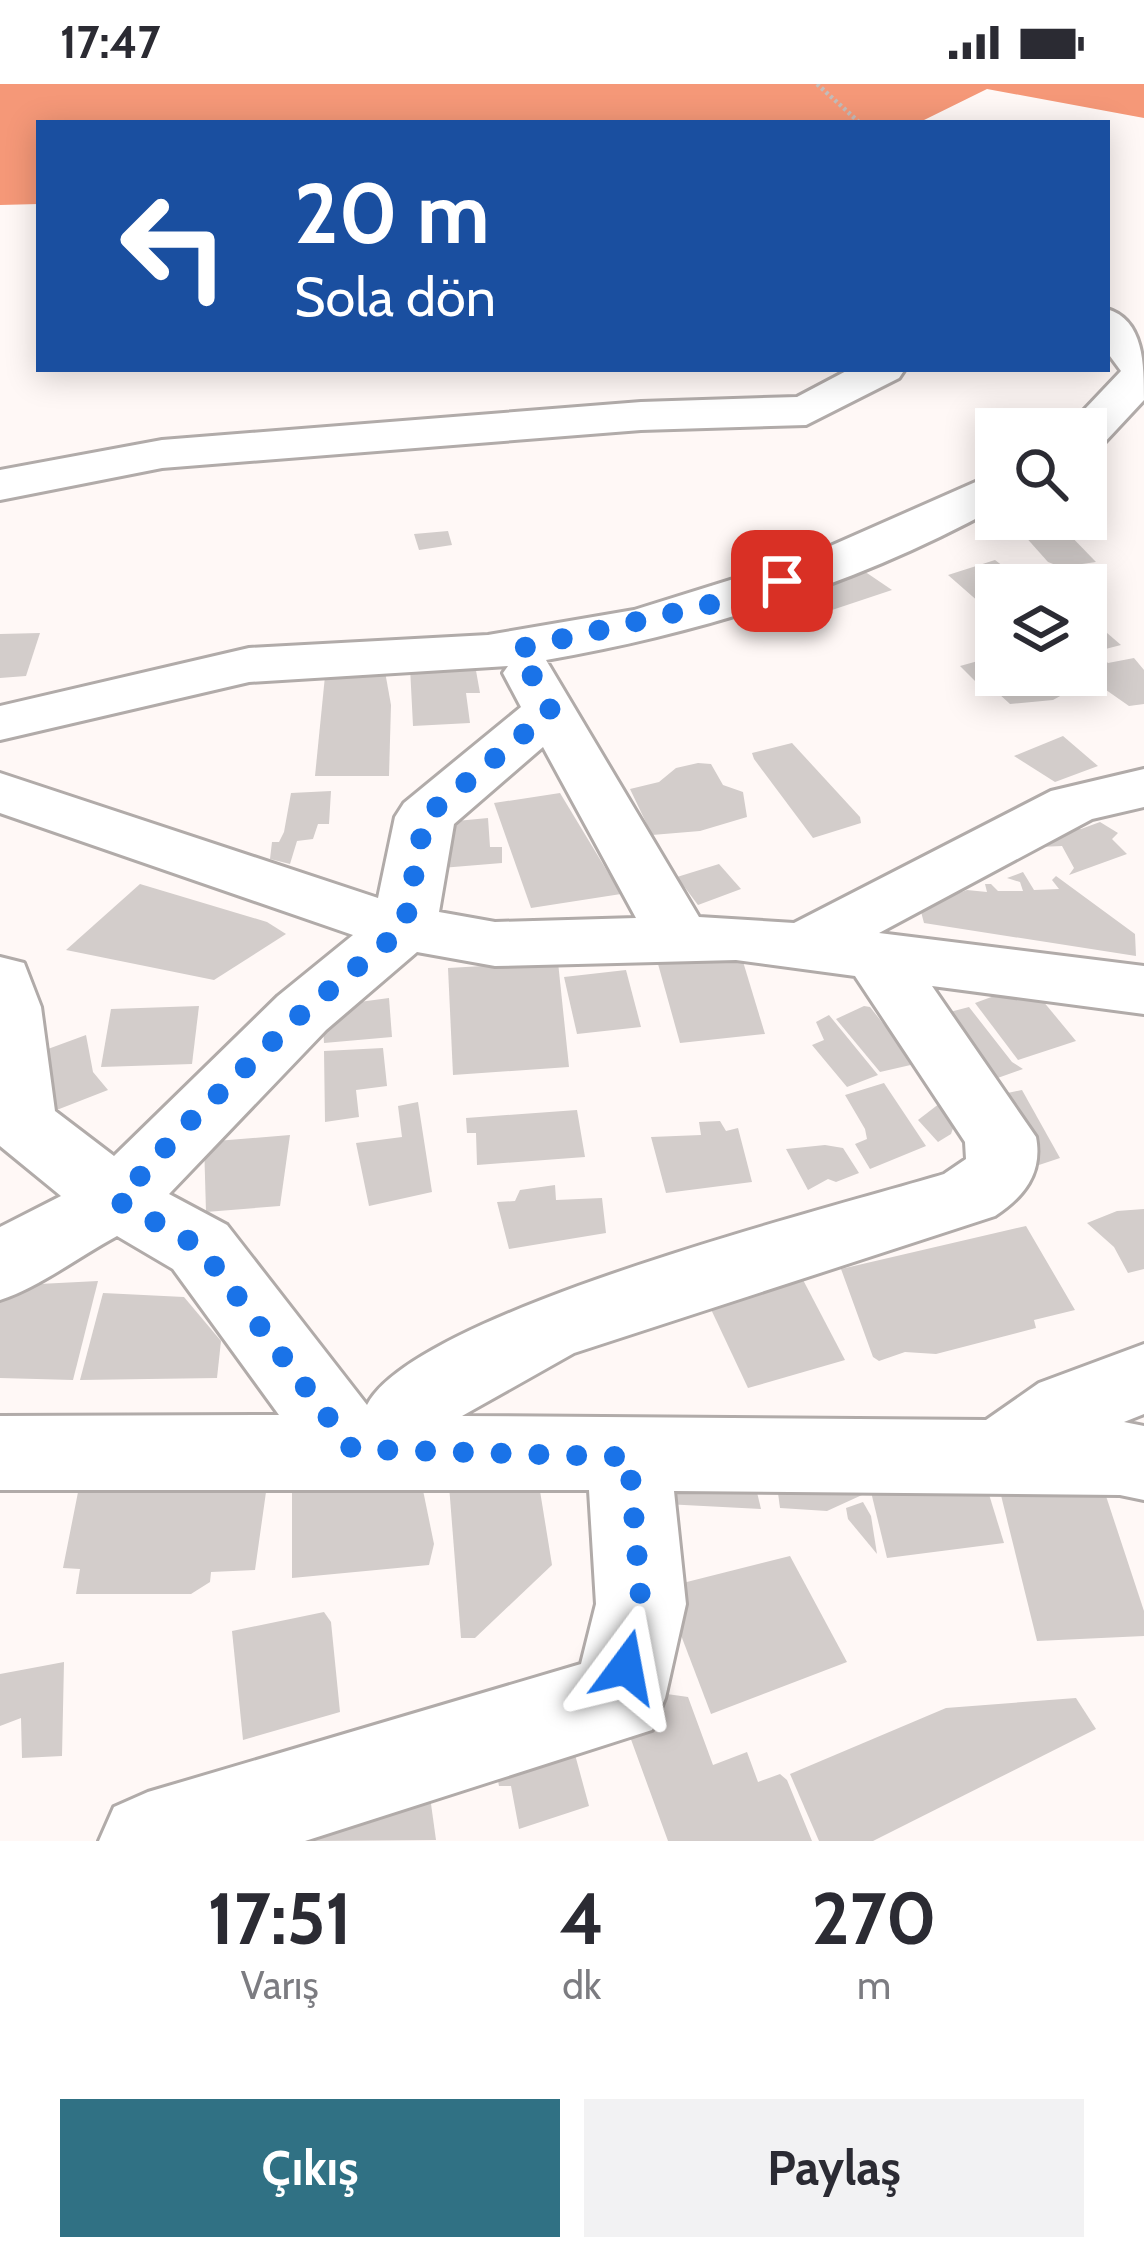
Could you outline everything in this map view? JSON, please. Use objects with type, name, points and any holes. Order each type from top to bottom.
[{"type":"street","points":[[1107,412],[1144,372],[1110,326]]},
{"type":"street","points":[[0,485],[162,454],[641,416],[806,411],[878,372]]},
{"type":"street","points":[[0,723],[243,665],[318,656],[518,649],[738,598],[975,500]]},
{"type":"street","points":[[518,649],[680,940]]},
{"type":"street","points":[[0,1269],[18,1253],[118,1201],[182,1129],[302,1013],[404,928],[425,817],[551,711]]},
{"type":"street","points":[[801,946],[1072,805],[1144,788]]},
{"type":"street","points":[[0,792],[308,900],[404,928],[494,944],[736,938],[1144,990]]},
{"type":"street","points":[[369,1450],[442,1384],[549,1328],[969,1195],[999,1176],[1006,1160],[1000,1137],[876,956]]},
{"type":"street","points":[[0,980],[8,994],[9,1048],[21,1124],[118,1201],[200,1247],[369,1450]]},
{"type":"street","points":[[1007,1457],[1019,1438],[1058,1413],[1144,1379]]},
{"type":"street","points":[[0,1454],[369,1450],[629,1457],[1007,1457],[1144,1463]]},
{"type":"street","points":[[148,1841],[619,1698],[641,1604],[629,1457]]},
{"type":"path","points":[[818,84],[857,120]]},
{"type":"shaded area","points":[[0,84],[1144,84],[1144,118],[987,89],[924,120],[36,120],[36,204],[0,205]]},
{"type":"building","points":[[448,531],[452,545],[419,550],[414,534]]},
{"type":"building","points":[[1028,540],[1075,540],[1096,562],[1053,564]]},
{"type":"building","points":[[975,566],[975,599],[948,575]]},
{"type":"building","points":[[861,569],[892,590],[826,612],[802,587]]},
{"type":"building","points":[[40,633],[26,676],[0,678],[0,634]]},
{"type":"building","points":[[1107,633],[1121,645],[1107,649]]},
{"type":"building","points":[[1134,658],[1144,670],[1144,704],[1129,706],[1107,691],[1107,662]]},
{"type":"building","points":[[975,662],[975,681],[960,666]]},
{"type":"building","points":[[475,665],[480,693],[466,693],[470,723],[413,726],[410,667]]},
{"type":"building","points":[[384,666],[391,705],[389,776],[315,776],[325,676]]},
{"type":"building","points":[[1001,696],[1060,696],[1053,700],[1010,704]]},
{"type":"building","points":[[1063,736],[1098,766],[1055,782],[1014,756]]},
{"type":"building","points":[[792,743],[861,823],[813,838],[752,753]]},
{"type":"building","points":[[711,764],[723,785],[743,792],[747,817],[700,831],[652,835],[630,789],[659,782],[676,768]]},
{"type":"building","points":[[331,791],[329,824],[318,824],[313,839],[297,841],[290,864],[270,859],[272,842],[279,842],[284,832],[291,793]]},
{"type":"building","points":[[560,793],[621,894],[531,908],[494,803]]},
{"type":"building","points":[[488,818],[490,847],[502,847],[502,863],[429,869],[425,824]]},
{"type":"building","points":[[1100,822],[1118,833],[1112,839],[1127,854],[1069,875],[1074,868],[1062,846],[1039,847],[1065,835],[1060,828],[1081,829]]},
{"type":"building","points":[[719,864],[741,889],[698,905],[677,877]]},
{"type":"building","points":[[1023,872],[1034,890],[1059,889],[1052,880],[1056,876],[1135,934],[1136,956],[924,923],[920,908],[967,890],[987,892],[985,884],[998,891],[1023,891],[1020,882],[1007,878]]},
{"type":"building","points":[[140,884],[267,922],[286,934],[214,980],[66,950]]},
{"type":"building","points":[[741,955],[765,1034],[680,1043],[658,964]]},
{"type":"building","points":[[558,962],[569,1067],[453,1075],[448,968]]},
{"type":"building","points":[[626,970],[641,1027],[577,1034],[564,977]]},
{"type":"building","points":[[1024,985],[1076,1041],[1018,1060],[975,1003]]},
{"type":"building","points":[[389,998],[392,1037],[324,1043],[322,1007]]},
{"type":"building","points":[[199,1006],[192,1064],[101,1067],[111,1009]]},
{"type":"building","points":[[870,1007],[915,1064],[880,1072],[836,1019]]},
{"type":"building","points":[[969,1007],[1012,1062],[1023,1069],[978,1085],[927,1018]]},
{"type":"building","points":[[829,1015],[878,1075],[847,1087],[812,1045],[824,1040],[816,1022]]},
{"type":"building","points":[[86,1035],[93,1072],[108,1090],[49,1113],[18,1060]]},
{"type":"building","points":[[383,1048],[387,1086],[356,1090],[359,1117],[325,1122],[324,1051]]},
{"type":"building","points":[[884,1083],[926,1146],[870,1169],[855,1144],[867,1139],[865,1129],[845,1095]]},
{"type":"building","points":[[1022,1090],[1060,1158],[1033,1167],[989,1097]]},
{"type":"building","points":[[944,1100],[956,1120],[951,1134],[938,1142],[918,1120]]},
{"type":"building","points":[[418,1102],[432,1192],[369,1206],[356,1143],[402,1137],[398,1106]]},
{"type":"building","points":[[577,1110],[585,1157],[477,1165],[476,1133],[467,1133],[466,1118]]},
{"type":"building","points":[[720,1121],[726,1131],[738,1128],[752,1182],[666,1193],[651,1137],[701,1135],[699,1122]]},
{"type":"building","points":[[290,1135],[280,1206],[206,1212],[204,1142]]},
{"type":"building","points":[[843,1148],[859,1173],[836,1182],[828,1179],[808,1190],[786,1149]]},
{"type":"building","points":[[555,1185],[556,1200],[602,1198],[606,1233],[509,1249],[497,1202],[515,1201],[520,1190]]},
{"type":"building","points":[[1144,1209],[1144,1269],[1128,1273],[1114,1247],[1087,1223],[1117,1211]]},
{"type":"building","points":[[1026,1226],[1075,1310],[1034,1320],[1036,1328],[936,1354],[905,1352],[879,1361],[873,1357],[841,1269]]},
{"type":"building","points":[[801,1276],[845,1360],[748,1388],[708,1303]]},
{"type":"building","points":[[98,1281],[73,1380],[0,1378],[0,1286]]},
{"type":"building","points":[[103,1293],[184,1297],[221,1341],[217,1378],[80,1380]]},
{"type":"building","points":[[258,1459],[256,1492],[266,1492],[255,1570],[211,1572],[210,1582],[191,1594],[76,1594],[80,1569],[63,1568],[82,1472]]},
{"type":"building","points":[[749,1459],[761,1509],[665,1504],[662,1468]]},
{"type":"building","points":[[447,1460],[535,1460],[552,1565],[475,1638],[461,1638]]},
{"type":"building","points":[[417,1461],[434,1544],[429,1565],[292,1578],[292,1462]]},
{"type":"building","points":[[979,1462],[1004,1543],[887,1558],[864,1463]]},
{"type":"building","points":[[774,1463],[856,1463],[862,1495],[827,1511],[780,1508]]},
{"type":"building","points":[[995,1471],[1104,1490],[1144,1611],[1144,1636],[1037,1641]]},
{"type":"building","points":[[863,1502],[871,1516],[877,1554],[848,1519],[846,1508]]},
{"type":"building","points":[[790,1556],[847,1662],[711,1714],[663,1588]]},
{"type":"building","points":[[324,1612],[331,1622],[340,1712],[243,1740],[232,1631]]},
{"type":"building","points":[[64,1662],[62,1756],[22,1758],[21,1718],[0,1726],[0,1674]]},
{"type":"building","points":[[558,1692],[589,1806],[519,1829],[511,1786],[499,1786],[493,1755]]},
{"type":"building","points":[[667,1694],[688,1697],[713,1765],[747,1752],[758,1782],[780,1774],[787,1780],[812,1841],[668,1841],[621,1712]]},
{"type":"building","points":[[1076,1698],[1096,1729],[873,1841],[819,1841],[790,1774],[946,1708]]},
{"type":"building","points":[[423,1746],[436,1840],[309,1841],[299,1777]]},
{"type":"route","points":[[626,1667],[641,1604],[629,1457],[352,1449],[200,1247],[118,1201],[182,1129],[302,1013],[404,928],[425,817],[551,711],[518,649],[738,598],[782,581]]}]
